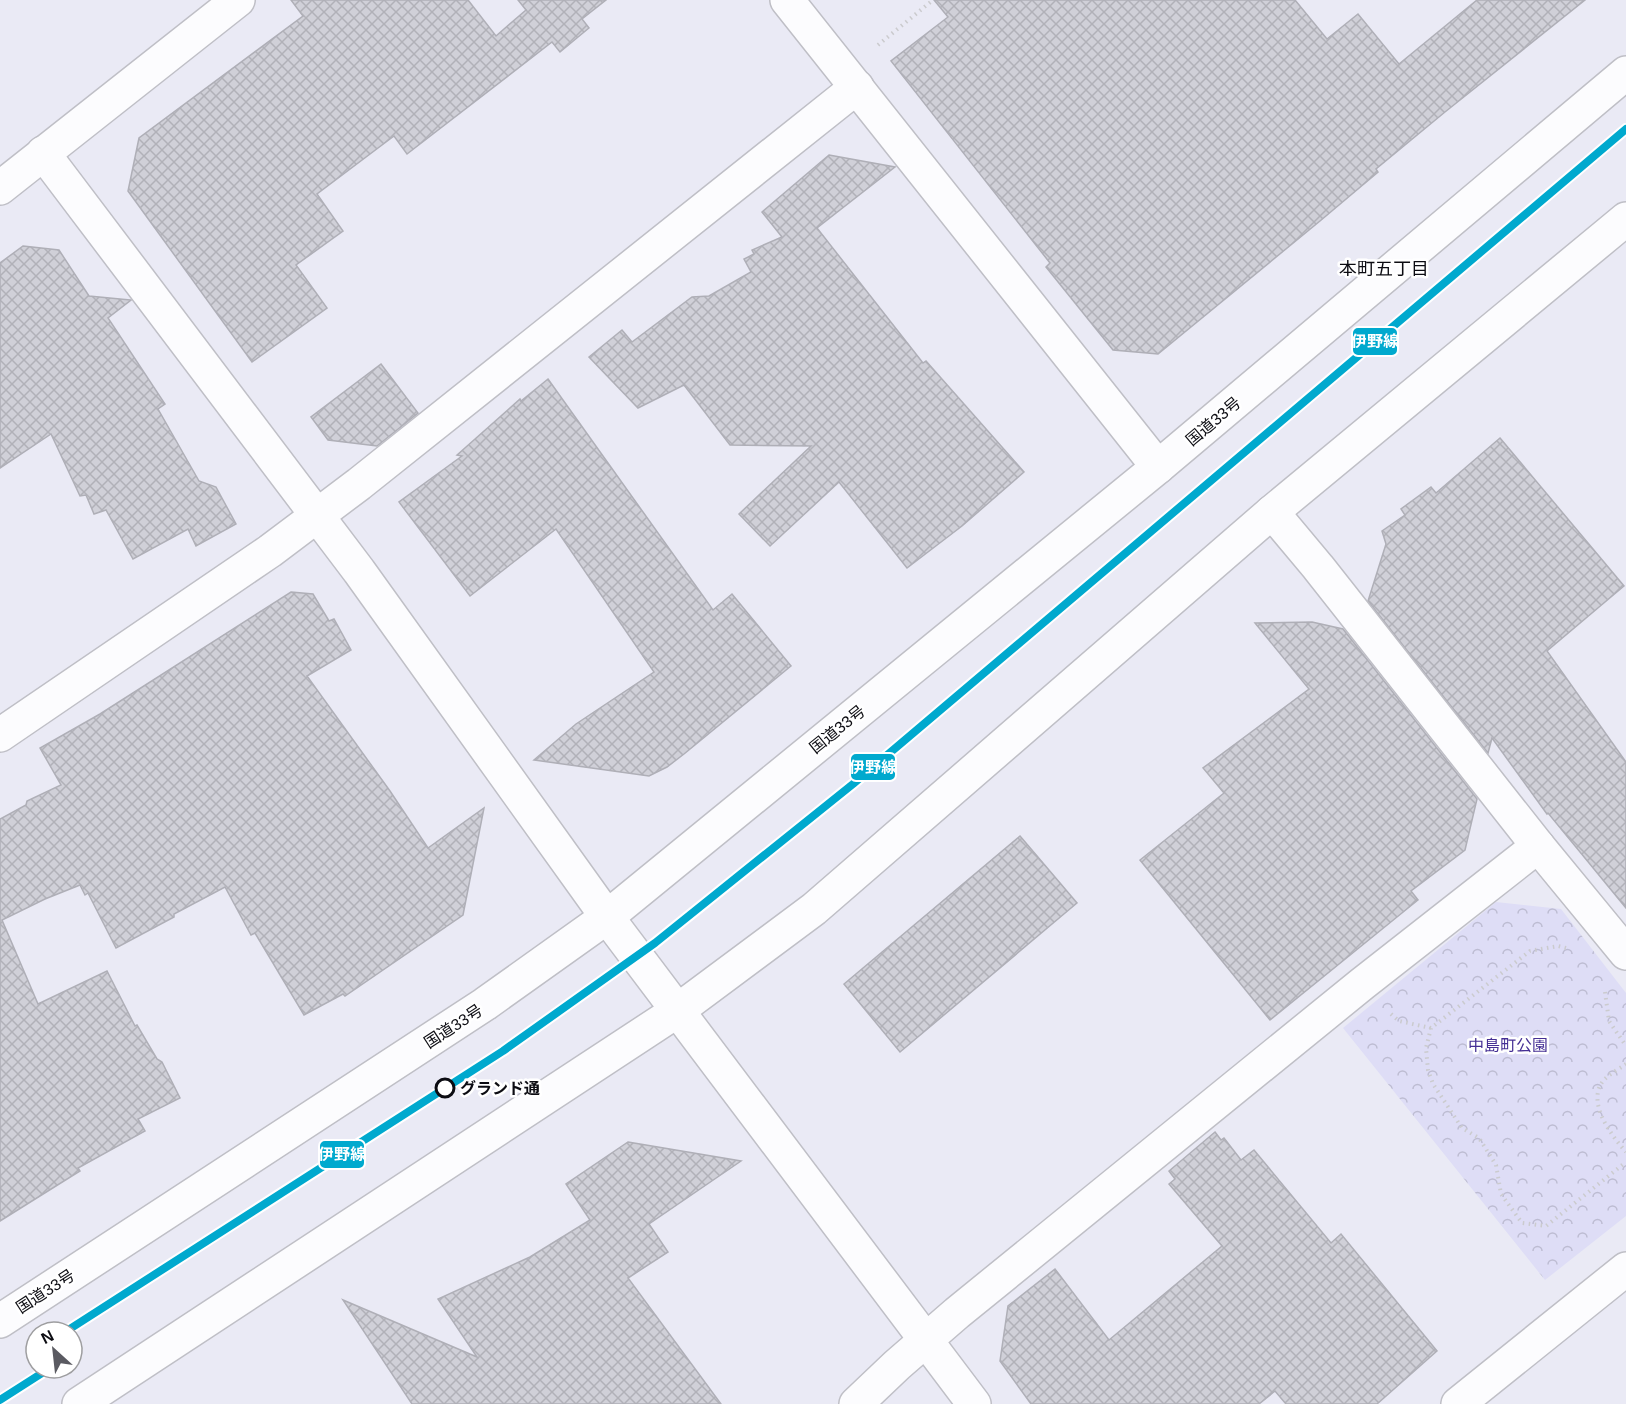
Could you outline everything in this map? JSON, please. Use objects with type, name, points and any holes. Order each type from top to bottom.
[{"type":"main road","points":[[0,188],[238,0]]},
{"type":"main road","points":[[787,0],[1158,467]]},
{"type":"main road","name":"国道33号","points":[[0,1321],[485,1004],[607,917],[1158,467],[1626,73]]},
{"type":"main road","points":[[0,735],[270,551],[428,429],[857,87]]},
{"type":"main road","points":[[43,153],[359,571],[607,917],[974,1404]]},
{"type":"main road","points":[[79,1404],[677,1011],[814,909],[1272,512],[1626,219]]},
{"type":"main road","points":[[1272,512],[1626,953]]},
{"type":"main road","points":[[856,1404],[957,1313],[1267,1061],[1538,846]]},
{"type":"main road","points":[[1458,1404],[1626,1269]]},
{"type":"path","points":[[874,48],[933,0]]},
{"type":"path","points":[[1568,949],[1558,946],[1530,951],[1431,1028],[1426,1048],[1428,1070],[1433,1084],[1462,1128],[1479,1138],[1496,1165],[1501,1194],[1522,1223],[1546,1226],[1626,1162]]},
{"type":"path","points":[[1602,986],[1606,993],[1609,1021],[1626,1046]]},
{"type":"path","points":[[1626,1064],[1603,1082],[1598,1096],[1600,1115],[1612,1136],[1626,1152]]},
{"type":"green space","name":"中島町公園","points":[[1496,902],[1561,909],[1626,993],[1626,1216],[1545,1280],[1343,1028]]},
{"type":"building","points":[[291,0],[468,0],[496,36],[526,10],[518,0],[606,0],[582,19],[589,28],[560,52],[552,42],[407,154],[394,136],[317,194],[343,231],[296,265],[327,308],[252,362],[128,191],[139,138],[303,16]]},
{"type":"building","points":[[934,0],[1295,0],[1327,39],[1358,14],[1399,64],[1477,0],[1585,0],[1376,169],[1378,172],[1158,354],[1113,350],[1046,267],[1050,263],[891,61],[948,17]]},
{"type":"building","points":[[829,155],[895,167],[817,228],[923,363],[926,361],[1024,472],[962,526],[907,568],[839,482],[770,546],[739,514],[811,446],[730,445],[684,385],[638,408],[589,357],[622,330],[632,342],[692,297],[709,296],[751,272],[744,259],[754,254],[752,250],[782,237],[762,212]]},
{"type":"building","points":[[23,246],[59,250],[89,296],[131,300],[108,318],[165,404],[158,409],[199,481],[216,487],[236,524],[196,546],[188,529],[133,559],[106,510],[94,514],[86,495],[80,496],[51,434],[0,468],[0,263]]},
{"type":"building","points":[[381,364],[418,413],[377,446],[328,440],[311,417]]},
{"type":"building","points":[[548,379],[713,610],[732,594],[791,666],[684,754],[667,767],[649,776],[534,760],[576,724],[654,672],[556,529],[470,596],[399,502],[462,456],[457,455],[520,399],[521,401]]},
{"type":"building","points":[[1500,438],[1624,586],[1547,651],[1626,762],[1626,908],[1547,814],[1492,738],[1488,753],[1368,601],[1386,544],[1382,531],[1405,515],[1401,509],[1431,487],[1436,493]]},
{"type":"building","points":[[291,592],[313,594],[329,621],[334,619],[351,650],[307,676],[428,848],[484,808],[463,915],[345,996],[343,994],[304,1015],[255,933],[251,935],[225,887],[116,948],[88,893],[85,895],[80,885],[2,920],[38,1004],[107,971],[135,1026],[137,1025],[157,1059],[162,1062],[180,1098],[138,1119],[145,1131],[78,1168],[80,1171],[0,1221],[0,819],[26,805],[27,801],[61,785],[40,748],[100,714]]},
{"type":"building","points":[[1312,622],[1343,629],[1477,799],[1465,850],[1411,891],[1418,900],[1270,1020],[1140,860],[1224,793],[1203,768],[1309,689],[1255,623]]},
{"type":"building","points":[[1020,836],[1077,903],[900,1052],[844,984]]},
{"type":"building","points":[[1215,1132],[1221,1140],[1224,1138],[1241,1160],[1254,1150],[1331,1243],[1341,1234],[1437,1351],[1377,1404],[1286,1404],[1275,1391],[1259,1404],[1031,1404],[1000,1361],[1008,1306],[1055,1269],[1109,1340],[1222,1246],[1169,1184],[1175,1179],[1169,1171]]},
{"type":"building","points":[[628,1142],[741,1161],[649,1224],[668,1252],[628,1278],[721,1404],[412,1404],[343,1300],[477,1357],[438,1299],[530,1257],[590,1220],[566,1184]]},
{"type":"transit line","name":"伊野線","points":[[84,1320],[503,1051],[655,943],[853,784],[1626,129]]},
{"type":"transit line","name":"伊野線","points":[[0,1400],[31,1380]]},
{"type":"place","name":"グランド通","points":[[445,1088]]},
{"type":"district","name":"本町五丁目","points":[[1384,269]]}]
